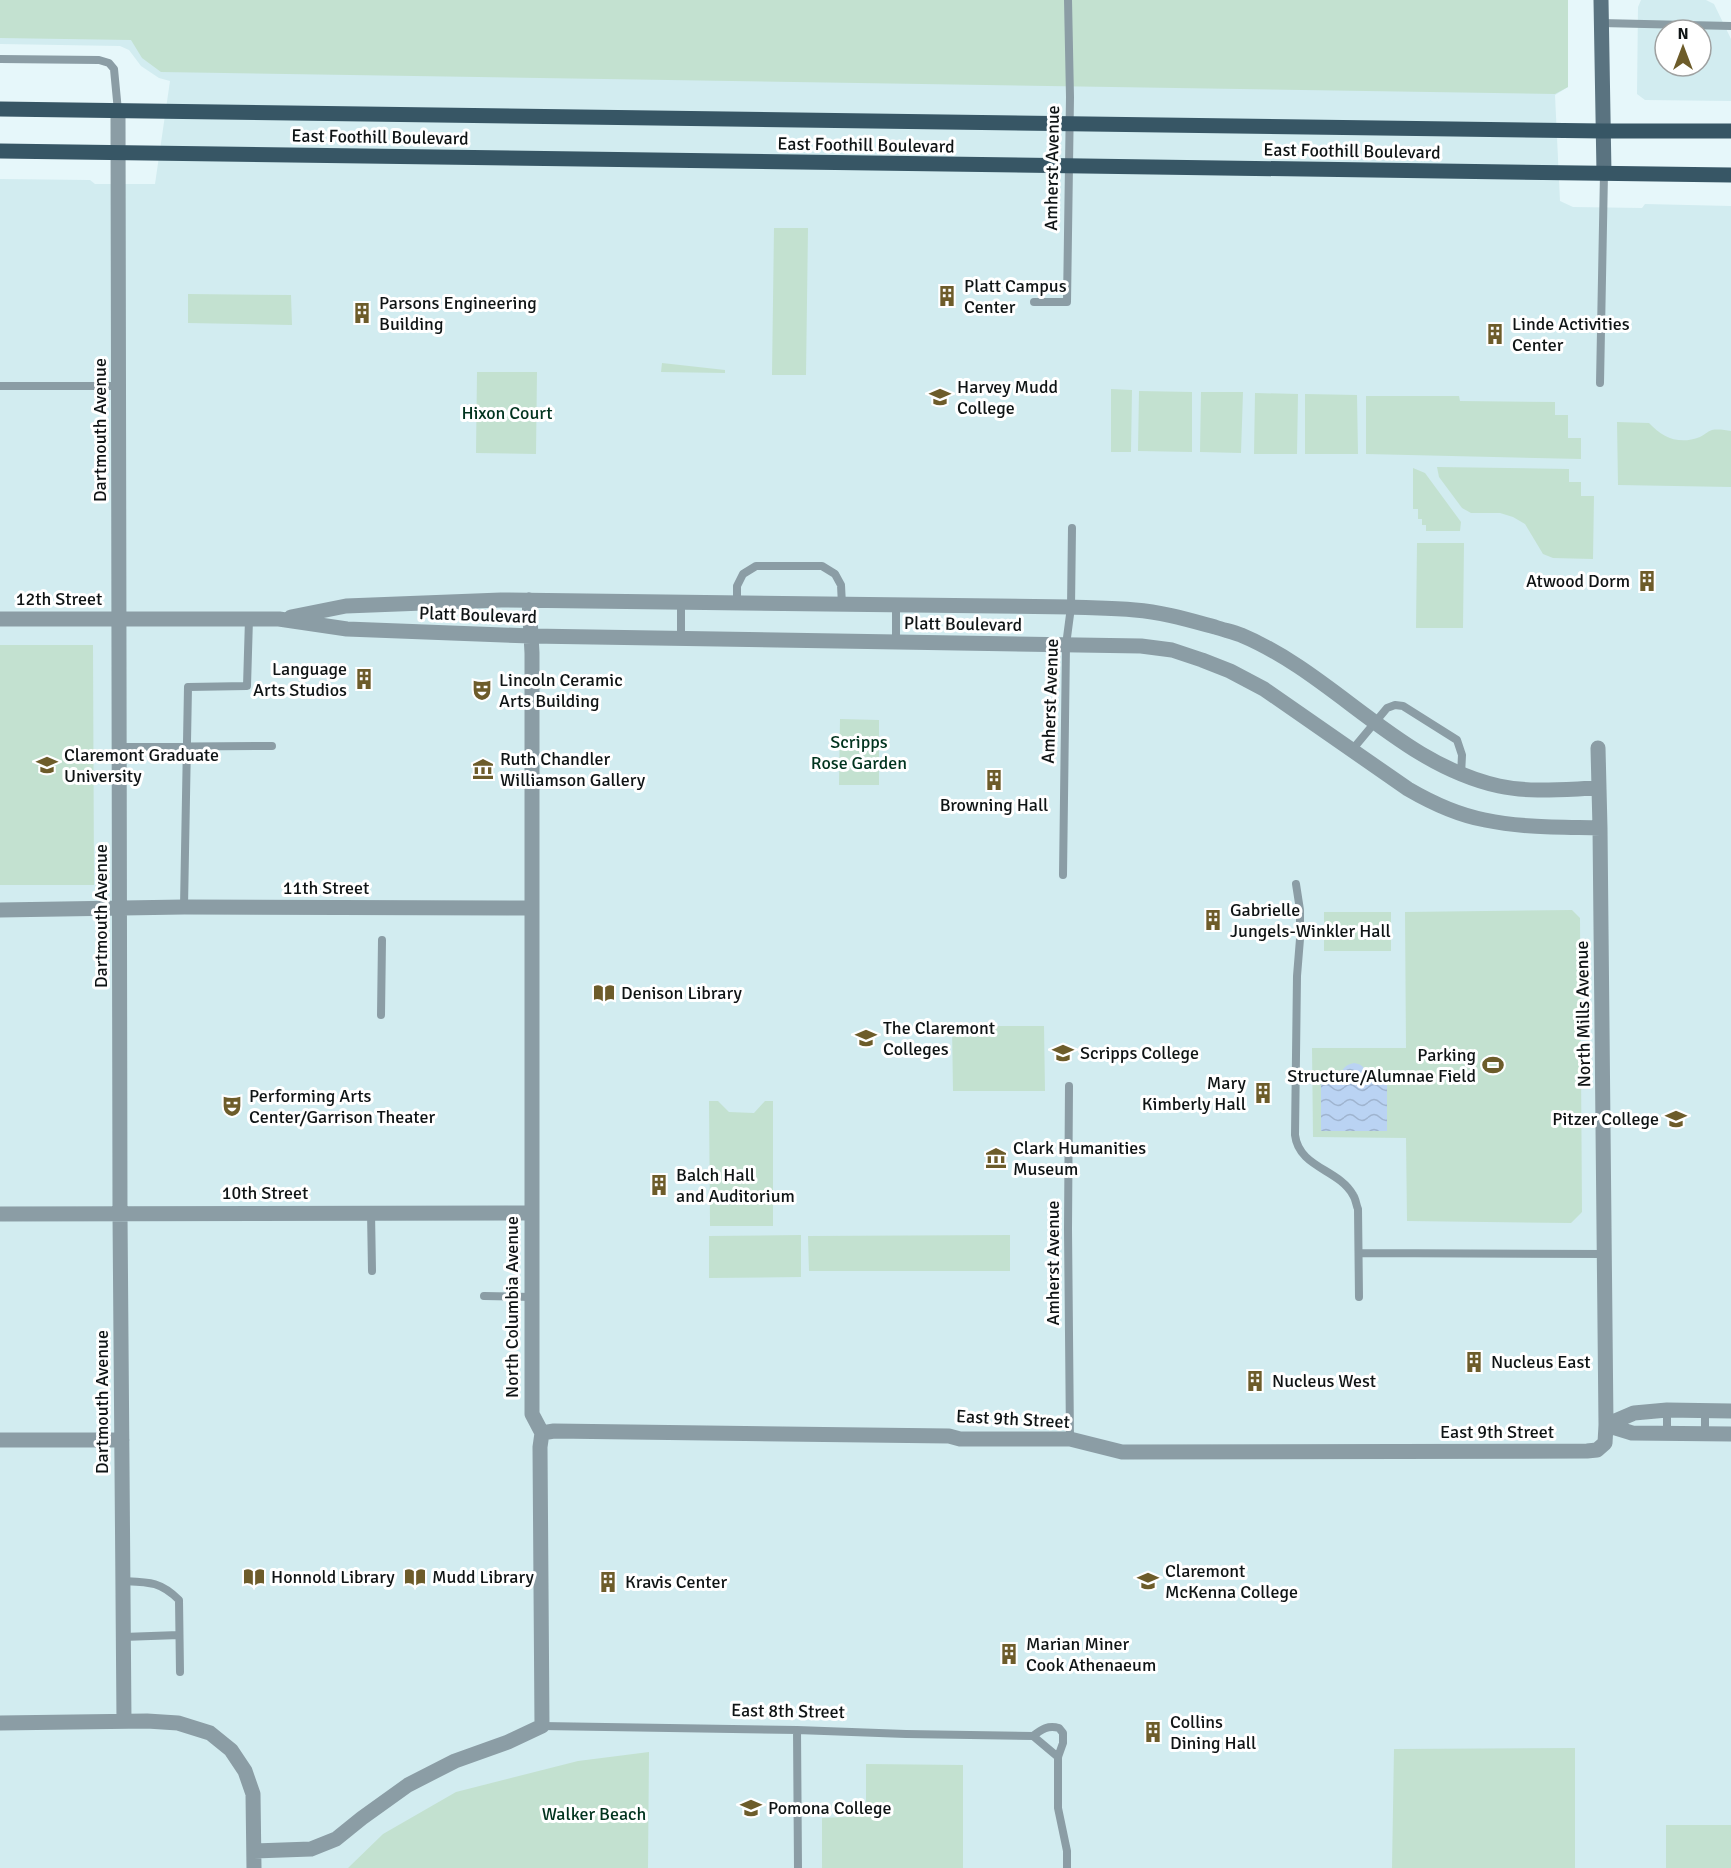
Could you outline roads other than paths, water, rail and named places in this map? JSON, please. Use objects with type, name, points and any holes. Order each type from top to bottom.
[{"type":"main road","points":[[1601,0],[1604,173]]},
{"type":"main road","name":"East Foothill Boulevard","points":[[0,109],[1731,131]]},
{"type":"main road","name":"East Foothill Boulevard","points":[[0,151],[1731,175]]},
{"type":"street","name":"Dartmouth Avenue","points":[[118,111],[120,152],[120,1214],[124,1721]]},
{"type":"street","name":"Platt Boulevard","points":[[279,619],[346,606],[529,600],[1071,607],[1137,610],[1185,618],[1241,635],[1293,663],[1322,682],[1425,758],[1461,775],[1501,787],[1541,790],[1599,788]]},
{"type":"street","name":"North Columbia Avenue","points":[[529,600],[531,636],[532,1414],[542,1433],[540,1447],[542,1726]]},
{"type":"street","name":"Platt Boulevard","points":[[119,618],[279,619],[347,629],[531,636],[1141,646],[1172,650],[1230,671],[1264,689],[1408,789],[1453,811],[1484,820],[1532,827],[1600,828]]},
{"type":"street","name":"12th Street","points":[[0,620],[119,618]]},
{"type":"street","name":"North Mills Avenue","points":[[1598,747],[1606,1425]]},
{"type":"street","name":"11th Street","points":[[0,910],[531,908]]},
{"type":"street","name":"10th Street","points":[[0,1214],[531,1213]]},
{"type":"street","points":[[1606,1425],[1634,1413],[1667,1410],[1731,1411]]},
{"type":"street","name":"East 9th Street","points":[[542,1433],[554,1431],[650,1432],[949,1436],[960,1439],[1070,1439],[1122,1452],[1587,1451],[1598,1450],[1605,1443],[1606,1425]]},
{"type":"street","points":[[1606,1425],[1632,1434],[1731,1434]]},
{"type":"street","points":[[0,1440],[122,1440]]},
{"type":"street","points":[[0,1723],[124,1721],[178,1723],[210,1733],[231,1750],[245,1771],[252,1794],[254,1868]]},
{"type":"street","points":[[254,1851],[311,1849],[336,1839],[408,1785],[455,1761],[508,1742],[542,1726]]},
{"type":"lane","name":"Amherst Avenue","points":[[1034,302],[1067,302],[1068,0]]},
{"type":"lane","points":[[1601,23],[1731,26]]},
{"type":"lane","points":[[0,58],[99,60],[109,63],[114,69],[118,111]]},
{"type":"lane","points":[[1600,383],[1604,173]]},
{"type":"lane","points":[[0,386],[119,386]]},
{"type":"lane","name":"Amherst Avenue","points":[[1063,875],[1066,645],[1071,607],[1072,528]]},
{"type":"lane","points":[[736,604],[736,586],[743,574],[756,566],[822,566],[835,574],[842,585],[842,605]]},
{"type":"lane","points":[[681,603],[681,639]]},
{"type":"lane","points":[[896,606],[896,642]]},
{"type":"lane","points":[[184,908],[188,687],[247,686],[249,619]]},
{"type":"lane","points":[[1352,750],[1387,708],[1395,705],[1403,706],[1457,740],[1462,755],[1461,775]]},
{"type":"lane","points":[[120,747],[272,746]]},
{"type":"lane","points":[[1296,884],[1300,910],[1297,976],[1296,1146],[1305,1157],[1345,1185],[1354,1196],[1358,1209],[1359,1297]]},
{"type":"lane","points":[[381,1015],[382,940]]},
{"type":"lane","name":"Amherst Avenue","points":[[1069,1086],[1070,1439]]},
{"type":"lane","points":[[371,1212],[372,1271]]},
{"type":"lane","points":[[1359,1253],[1605,1254]]},
{"type":"lane","points":[[484,1296],[532,1297]]},
{"type":"lane","points":[[1667,1410],[1667,1434]]},
{"type":"lane","points":[[1705,1410],[1705,1434]]},
{"type":"lane","points":[[122,1581],[147,1582],[168,1589],[179,1600],[180,1672]]},
{"type":"lane","points":[[123,1637],[179,1635]]},
{"type":"lane","name":"East 8th Street","points":[[542,1726],[1033,1736],[1043,1728],[1051,1726],[1059,1728],[1063,1733],[1063,1743],[1058,1757]]},
{"type":"lane","points":[[797,1730],[798,1868]]},
{"type":"lane","points":[[1033,1736],[1058,1757],[1058,1808],[1067,1851],[1066,1868]]},
{"type":"water","points":[[1354,1063],[1364,1068],[1368,1080],[1387,1080],[1387,1131],[1321,1131],[1321,1080],[1340,1080],[1343,1069]]},
{"type":"place","name":"Platt Campus Center","points":[[947,296]]},
{"type":"place","name":"Parsons Engineering Building","points":[[362,313]]},
{"type":"place","name":"Linde Activities Center","points":[[1495,334]]},
{"type":"place","name":"Harvey Mudd College","points":[[940,397]]},
{"type":"place","name":"Atwood Dorm","points":[[1647,581]]},
{"type":"place","name":"Language Arts Studios","points":[[364,679]]},
{"type":"place","name":"Lincoln Ceramic Arts Building","points":[[482,690]]},
{"type":"place","name":"Claremont Graduate University","points":[[47,765]]},
{"type":"place","name":"Ruth Chandler Williamson Gallery","points":[[483,769]]},
{"type":"place","name":"Browning Hall","points":[[994,780]]},
{"type":"place","name":"Gabrielle Jungels-Winkler Hall","points":[[1213,920]]},
{"type":"place","name":"Denison Library","points":[[604,993]]},
{"type":"place","name":"The Claremont Colleges","points":[[866,1038]]},
{"type":"place","name":"Scripps College","points":[[1063,1053]]},
{"type":"place","name":"Parking Structure/Alumnae Field","points":[[1493,1065]]},
{"type":"place","name":"Mary Kimberly Hall","points":[[1263,1093]]},
{"type":"place","name":"Performing Arts Center/Garrison Theater","points":[[232,1106]]},
{"type":"place","name":"Pitzer College","points":[[1676,1119]]},
{"type":"place","name":"Clark Humanities Museum","points":[[996,1158]]},
{"type":"place","name":"Balch Hall and Auditorium","points":[[659,1185]]},
{"type":"place","name":"Nucleus East","points":[[1474,1362]]},
{"type":"place","name":"Nucleus West","points":[[1255,1381]]},
{"type":"place","name":"Honnold Library","points":[[254,1577]]},
{"type":"place","name":"Mudd Library","points":[[415,1577]]},
{"type":"place","name":"Claremont McKenna College","points":[[1148,1581]]},
{"type":"place","name":"Kravis Center","points":[[608,1582]]},
{"type":"place","name":"Marian Miner Cook Athenaeum","points":[[1009,1654]]},
{"type":"place","name":"Collins Dining Hall","points":[[1153,1732]]},
{"type":"place","name":"Pomona College","points":[[751,1808]]},
{"type":"park label","name":"Hixon Court","points":[[507,413]]},
{"type":"park label","name":"Scripps Rose Garden","points":[[859,752]]},
{"type":"park label","name":"Walker Beach","points":[[594,1814]]}]
